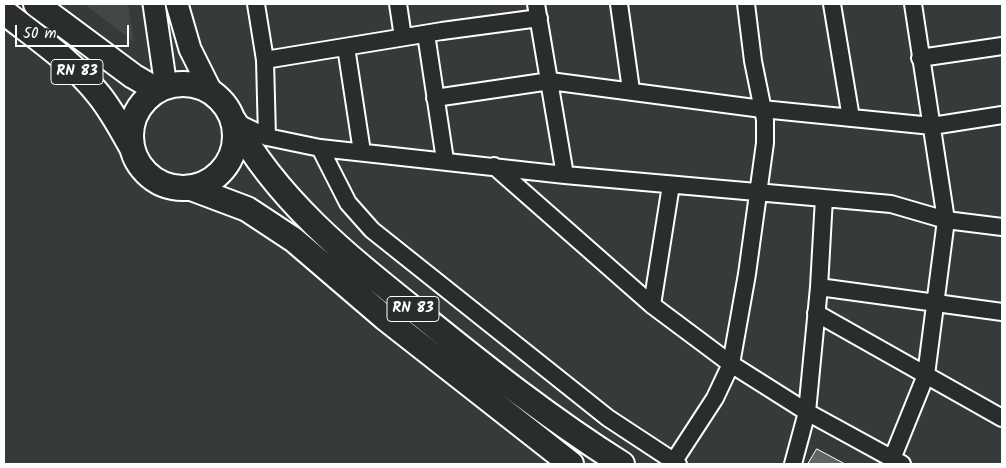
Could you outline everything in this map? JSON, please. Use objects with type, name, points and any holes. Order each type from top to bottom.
[{"type":"highway","name":"RN 83","points":[[36,4],[133,76],[162,88]]},
{"type":"highway","name":"RN 83","points":[[4,12],[62,58],[87,82],[99,95],[132,148]]},
{"type":"highway","points":[[189,84],[210,91],[225,104],[234,121],[236,139],[232,156],[222,172],[208,183],[191,188],[171,187],[153,180],[144,171],[132,148],[133,121],[138,109],[162,88],[189,84]]},
{"type":"highway","name":"RN 83","points":[[234,121],[247,144],[284,194],[319,229],[374,278],[484,366],[575,434],[622,464]]},
{"type":"highway","name":"RN 83","points":[[191,188],[247,209],[294,240],[385,318],[571,464]]},
{"type":"main road","points":[[154,4],[162,88]]},
{"type":"main road","points":[[176,4],[190,49],[210,91]]},
{"type":"street","points":[[256,4],[265,60],[267,137]]},
{"type":"street","points":[[398,4],[403,37]]},
{"type":"street","points":[[618,4],[631,90]]},
{"type":"street","points":[[320,148],[348,203],[372,230],[587,402],[676,463],[715,398],[731,364],[747,274],[765,143],[762,109],[746,4]]},
{"type":"street","points":[[832,4],[851,118]]},
{"type":"street","points":[[494,166],[652,305],[731,364],[806,412],[897,462],[926,375],[946,220],[913,4]]},
{"type":"street","points":[[265,60],[426,34],[538,11],[565,175]]},
{"type":"street","points":[[426,34],[445,160]]},
{"type":"street","points":[[920,58],[1002,46]]},
{"type":"street","points":[[346,47],[362,152]]},
{"type":"street","points":[[435,98],[550,81],[631,90],[762,109],[932,126],[1002,115]]},
{"type":"street","points":[[234,121],[267,137],[320,148],[445,160],[565,175],[891,204],[946,220],[1002,227]]},
{"type":"street","points":[[652,305],[671,185]]},
{"type":"street","points":[[793,464],[806,412],[819,287],[824,198]]},
{"type":"street","points":[[819,287],[1002,312]]},
{"type":"street","points":[[816,313],[1002,418]]},
{"type":"shaded area","points":[[84,4],[128,4],[134,42]]},
{"type":"building","points":[[817,449],[845,464],[808,464]]}]
